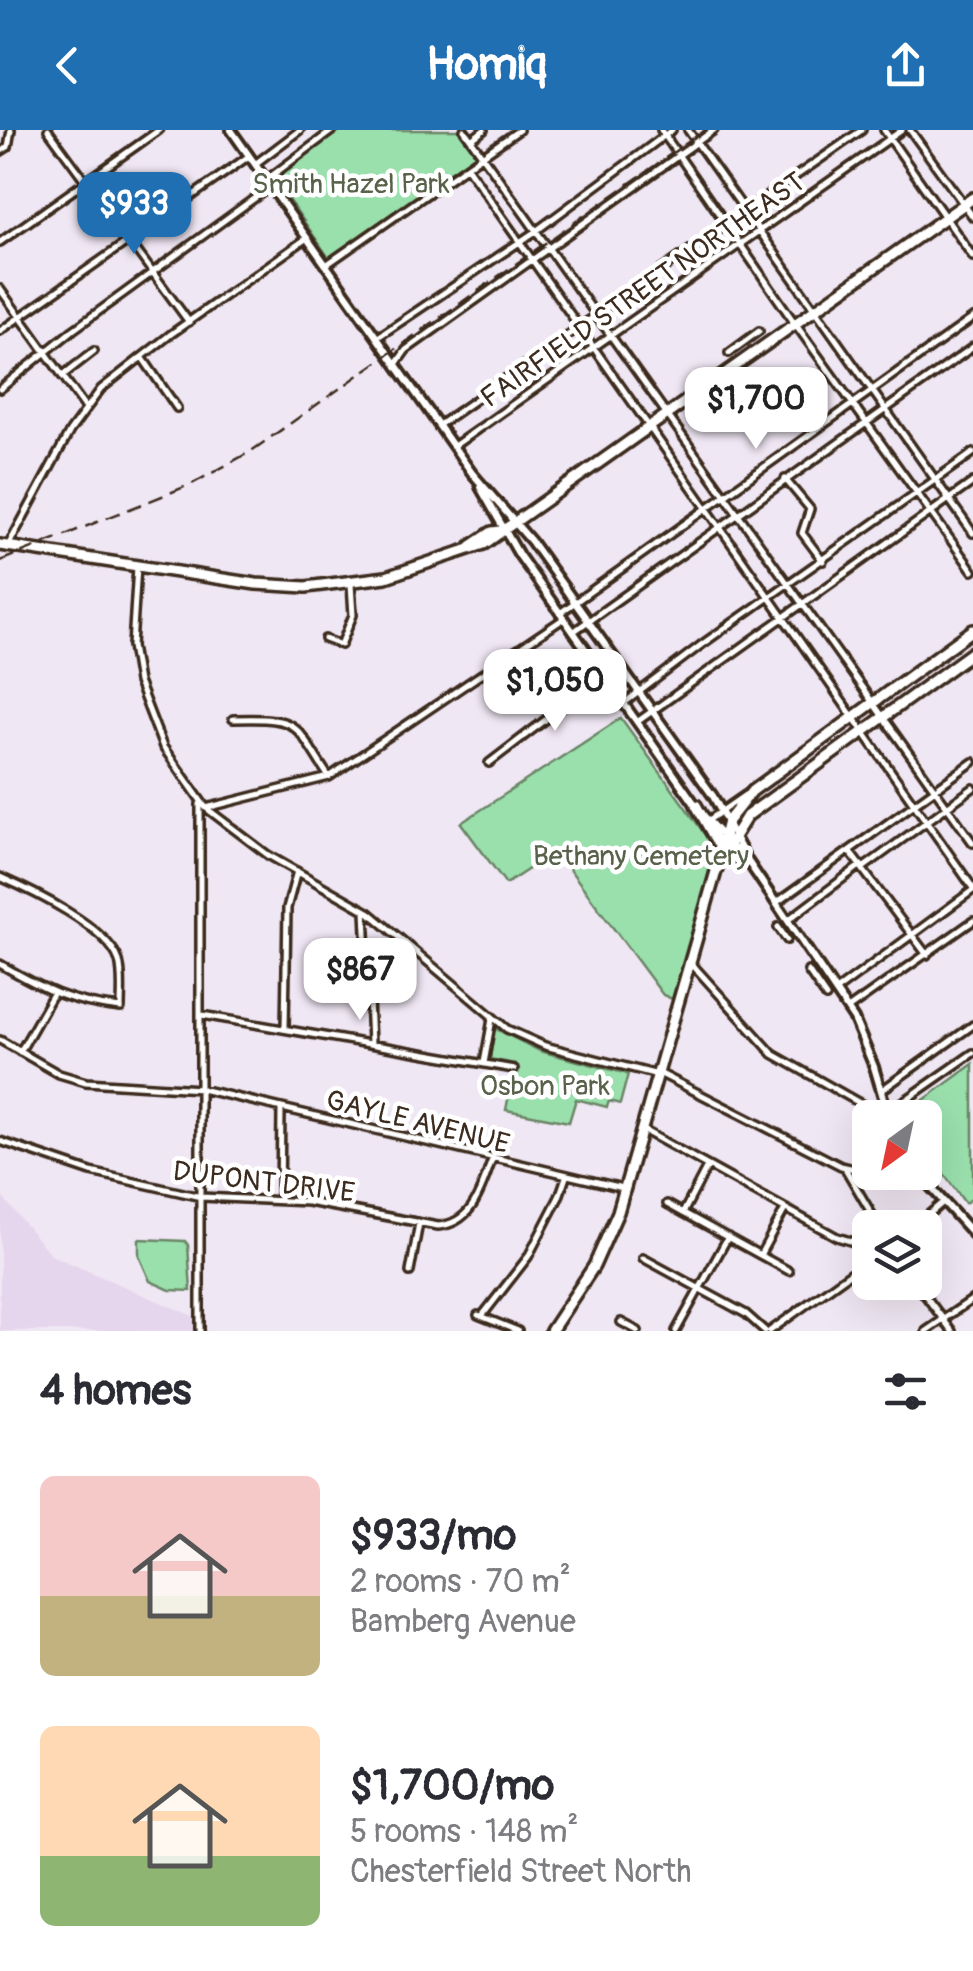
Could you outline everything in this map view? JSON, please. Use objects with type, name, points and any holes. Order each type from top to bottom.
[{"type":"main road","points":[[4,545],[273,585],[351,584],[407,571],[468,549],[492,532],[516,523],[968,201]]},
{"type":"main road","points":[[552,1331],[594,1266],[626,1189],[729,836],[728,821],[752,790],[973,630]]},
{"type":"main road","points":[[719,861],[720,849],[744,818],[973,652]]},
{"type":"main road","points":[[696,805],[720,849]]},
{"type":"main road","points":[[736,808],[744,818]]},
{"type":"main road","points":[[719,861],[744,858]]},
{"type":"street","points":[[0,152],[8,147],[11,130]]},
{"type":"street","points":[[48,130],[189,322]]},
{"type":"street","points":[[0,242],[159,130]]},
{"type":"street","points":[[231,130],[472,472],[504,530],[561,616],[696,805],[729,836],[837,990],[862,1035],[883,1100]]},
{"type":"street","points":[[0,330],[128,240],[300,130]]},
{"type":"street","points":[[0,389],[333,130]]},
{"type":"street","points":[[464,130],[973,843]]},
{"type":"street","points":[[470,140],[484,130]]},
{"type":"street","points":[[326,265],[519,130]]},
{"type":"street","points":[[378,337],[536,230],[662,133],[672,130]]},
{"type":"street","points":[[688,130],[973,533]]},
{"type":"street","points":[[396,364],[406,350],[714,130]]},
{"type":"street","name":"FAIRFIELD STREET NORTHEAST","points":[[439,425],[862,130]]},
{"type":"street","points":[[884,130],[973,257]]},
{"type":"street","name":"FAIRFIELD STREET NORTHEAST","points":[[454,446],[902,130]]},
{"type":"street","points":[[910,130],[968,201],[973,217]]},
{"type":"street","points":[[662,133],[973,571]]},
{"type":"street","points":[[466,166],[973,889],[837,990]]},
{"type":"street","points":[[4,545],[86,408],[110,380],[308,238]]},
{"type":"street","points":[[0,288],[86,408]]},
{"type":"street","points":[[206,808],[329,777],[561,616],[574,602],[973,318]]},
{"type":"street","points":[[730,353],[757,333],[764,348]]},
{"type":"street","points":[[744,342],[754,355]]},
{"type":"street","points":[[573,632],[973,346]]},
{"type":"street","points":[[62,376],[94,351]]},
{"type":"street","points":[[142,356],[177,408]]},
{"type":"street","points":[[624,704],[973,453]]},
{"type":"street","points":[[472,472],[516,523],[588,621],[728,821]]},
{"type":"street","points":[[786,479],[810,509],[802,533],[823,561]]},
{"type":"street","points":[[636,722],[973,482]]},
{"type":"street","points":[[137,566],[132,646],[138,682],[163,747],[206,808],[252,845],[365,909],[492,1019],[544,1046],[658,1074],[852,1168]]},
{"type":"street","points":[[325,639],[341,646],[353,615],[351,584]]},
{"type":"street","points":[[488,763],[606,678]]},
{"type":"street","points":[[234,720],[274,718],[293,725],[329,777]]},
{"type":"street","points":[[776,903],[973,762]]},
{"type":"street","points":[[787,940],[780,930],[973,788]]},
{"type":"street","points":[[709,820],[752,790]]},
{"type":"street","points":[[200,801],[200,1331]]},
{"type":"street","points":[[850,851],[927,955]]},
{"type":"street","points":[[285,1028],[287,908],[297,871]]},
{"type":"street","points":[[0,877],[32,890],[108,943],[120,964],[121,1008],[86,1004],[53,994],[0,964]]},
{"type":"street","points":[[365,909],[370,1043]]},
{"type":"street","points":[[848,1009],[973,922]]},
{"type":"street","points":[[690,961],[773,1054],[858,1100]]},
{"type":"street","points":[[808,971],[826,997]]},
{"type":"street","points":[[818,984],[828,977]]},
{"type":"street","points":[[20,1052],[53,994]]},
{"type":"street","points":[[201,1015],[514,1069]]},
{"type":"street","points":[[484,1063],[492,1019]]},
{"type":"street","points":[[881,1091],[973,1025]]},
{"type":"street","name":"GAYLE AVENUE","points":[[0,1040],[58,1074],[86,1082],[201,1089],[626,1189]]},
{"type":"street","points":[[909,1100],[973,1053]]},
{"type":"street","points":[[280,1200],[281,1108]]},
{"type":"street","points":[[643,1130],[852,1243]]},
{"type":"street","name":"DUPONT DRIVE","points":[[0,1140],[25,1152],[91,1172],[201,1197],[321,1204],[443,1226],[462,1218],[477,1198],[492,1160]]},
{"type":"street","points":[[682,1212],[708,1166]]},
{"type":"street","points":[[846,1168],[870,1210]]},
{"type":"street","points":[[518,1331],[480,1316],[524,1264],[566,1177]]},
{"type":"street","points":[[932,1190],[973,1234]]},
{"type":"street","points":[[934,1210],[942,1203]]},
{"type":"street","points":[[666,1204],[789,1271]]},
{"type":"street","points":[[760,1254],[785,1209]]},
{"type":"street","points":[[410,1272],[419,1223]]},
{"type":"street","points":[[676,1331],[728,1237]]},
{"type":"street","points":[[643,1258],[746,1314],[767,1331],[852,1272]]},
{"type":"street","points":[[926,1331],[973,1298]]},
{"type":"street","points":[[929,1300],[952,1331]]},
{"type":"street","points":[[620,1322],[638,1331]]},
{"type":"shaded area","points":[[0,1194],[51,1255],[193,1316],[197,1331],[0,1331]]},
{"type":"green space","name":"Smith Hazel Park","points":[[341,130],[458,130],[476,154],[329,258],[274,178]]},
{"type":"green space","name":"Bethany Cemetery","points":[[621,718],[712,844],[708,880],[672,999],[663,995],[556,851],[506,884],[461,823]]},
{"type":"green space","name":"Osbon Park","points":[[494,1028],[540,1051],[628,1074],[620,1104],[609,1101],[607,1107],[576,1099],[569,1122],[506,1110],[515,1064],[490,1059]]},
{"type":"green space","points":[[973,1064],[973,1198],[965,1203],[942,1171],[942,1100],[924,1100]]},
{"type":"green space","points":[[139,1239],[185,1241],[191,1291],[170,1290],[150,1281],[139,1256]]},
{"type":"railway","points":[[0,561],[192,484],[250,452],[705,130]]}]
